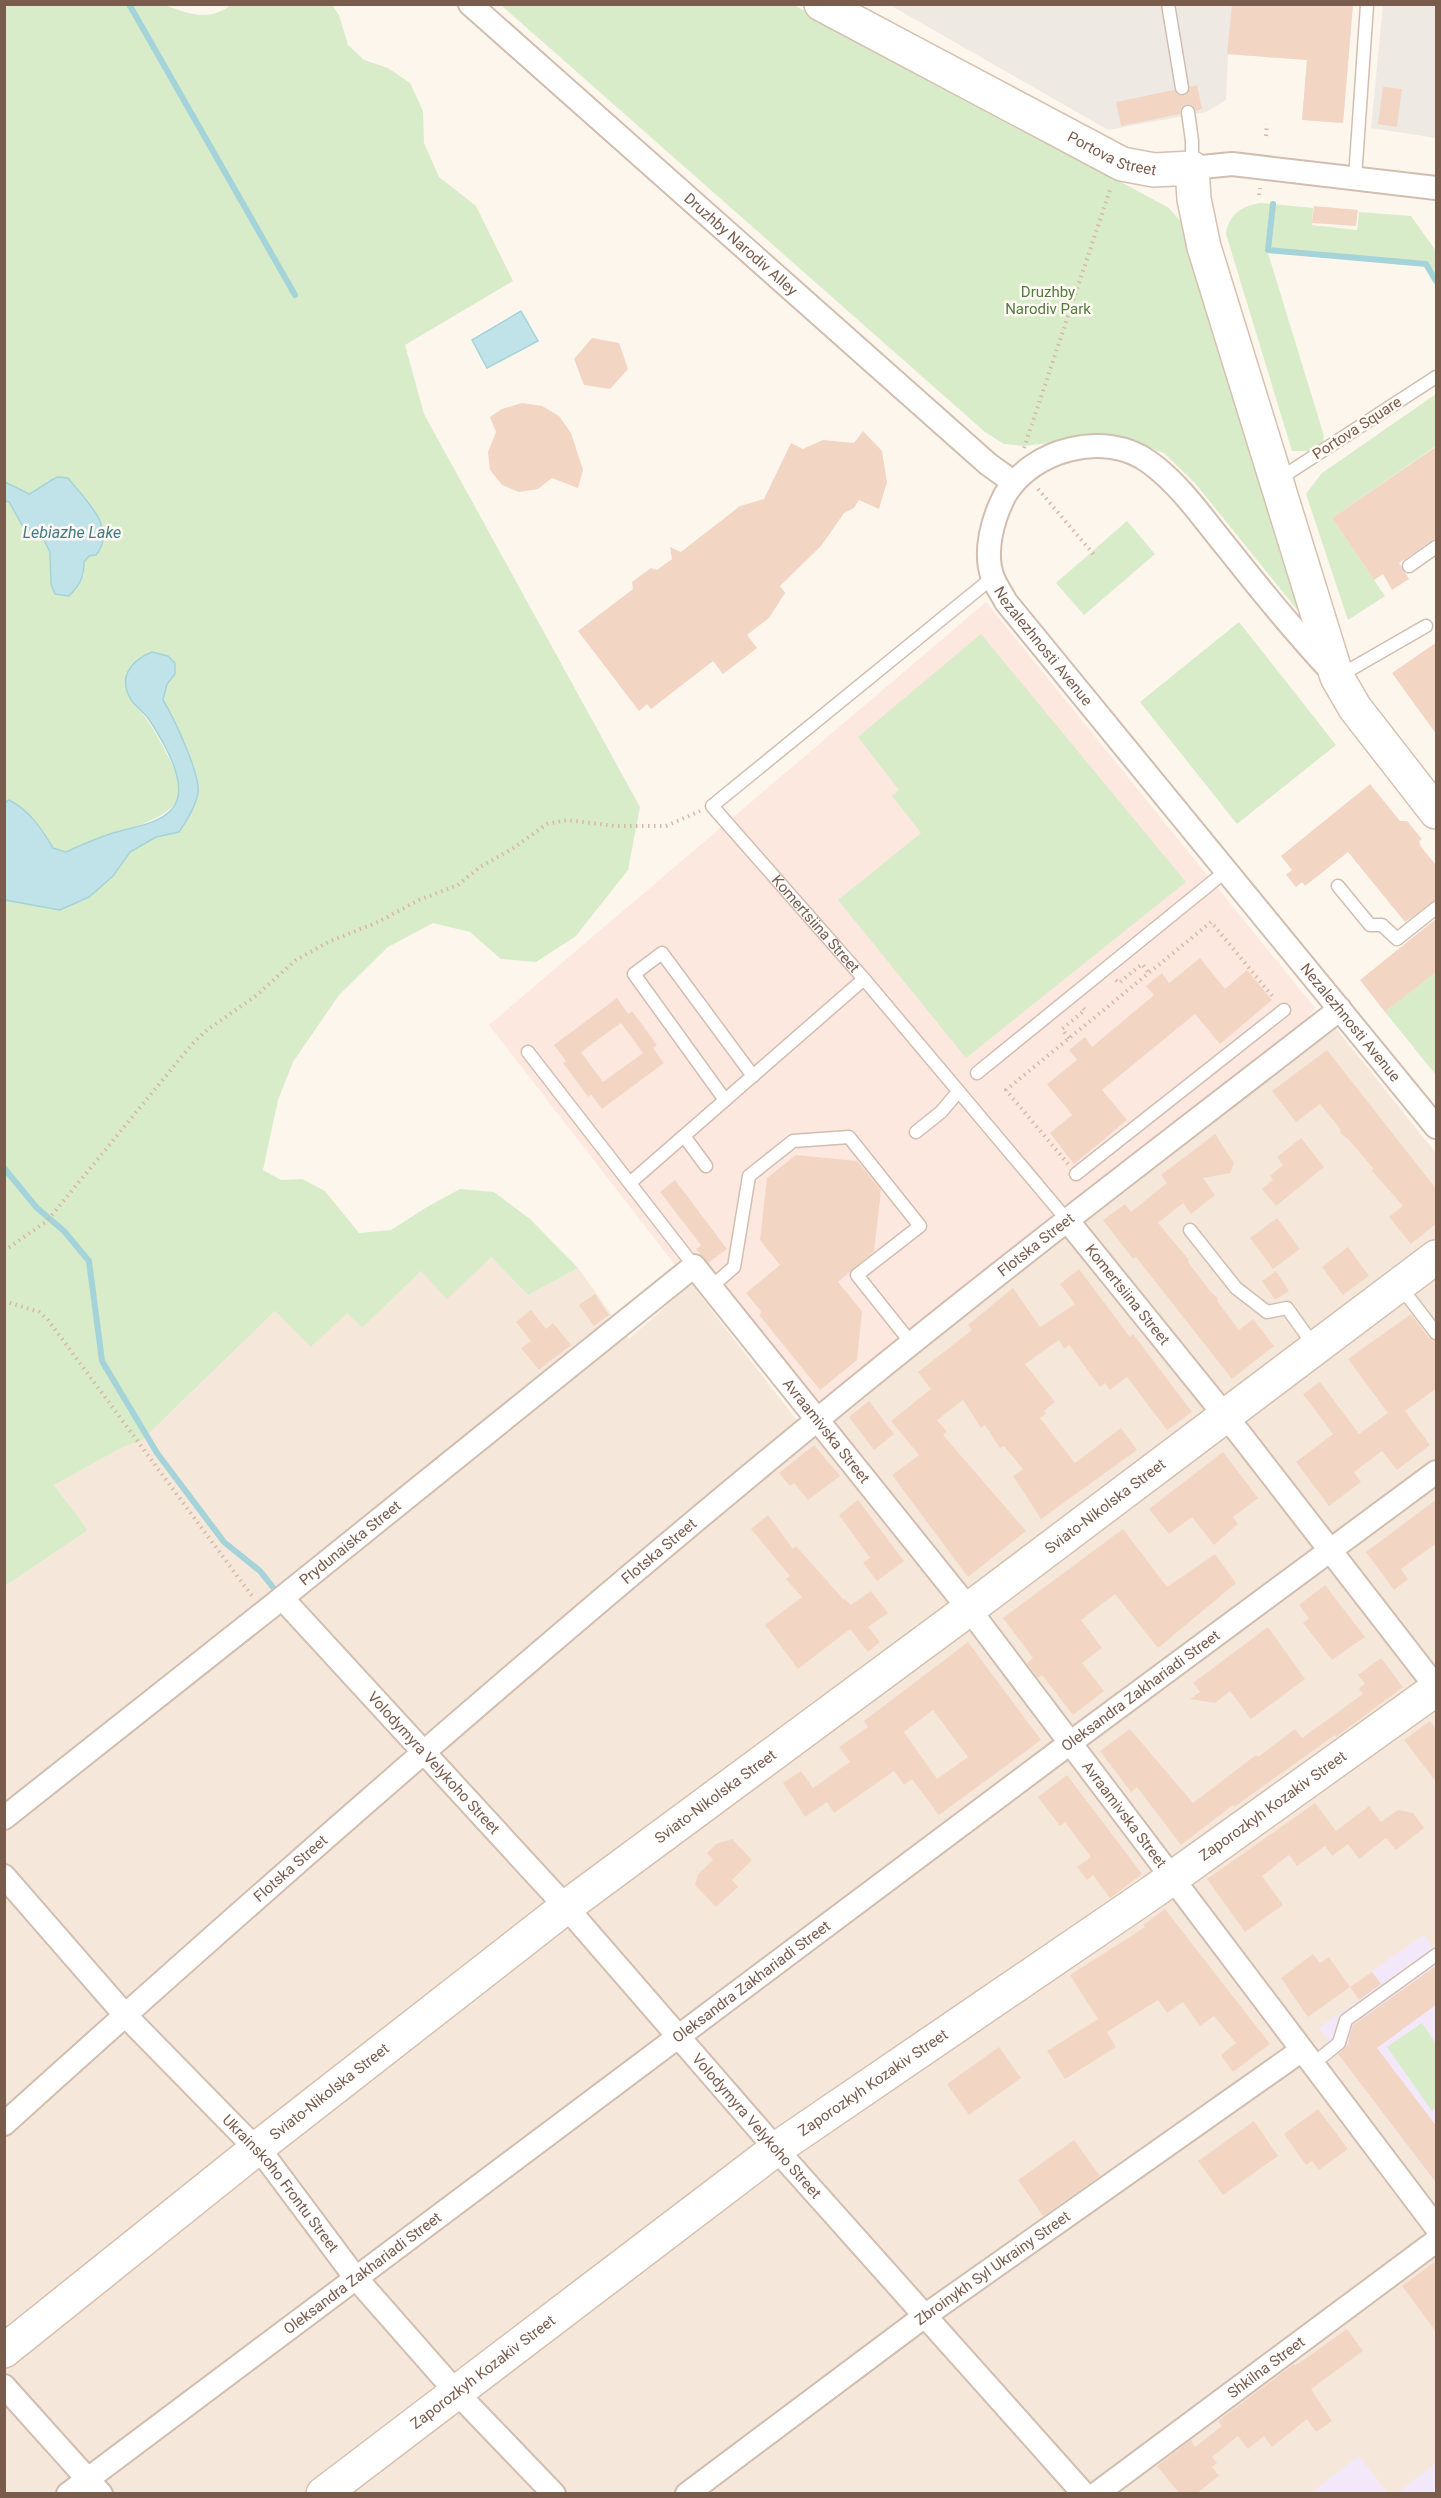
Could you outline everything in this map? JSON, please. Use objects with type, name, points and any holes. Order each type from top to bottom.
[{"type":"main road","name":"Portova Street","points":[[821,4],[1122,164],[1154,170],[1192,168]]},
{"type":"main road","name":"Nezalezhnosti Avenue","points":[[1192,168],[1194,199],[1204,247],[1338,677],[1354,708],[1437,812]]},
{"type":"main road","name":"Sviato-Nikolska Street","points":[[4,2351],[256,2148],[566,1907],[969,1609],[1437,1257]]},
{"type":"main road","name":"Zaporozkyh Kozakiv Street","points":[[323,2493],[457,2393],[769,2141],[1173,1878],[1437,1688]]},
{"type":"street","name":"Druzhby Narodiv Alley","points":[[470,4],[988,464],[1019,478]]},
{"type":"street","name":"Portova Street","points":[[1192,168],[1232,164],[1437,188]]},
{"type":"street","name":"Nezalezhnosti Avenue","points":[[1338,677],[1290,627],[1194,506],[1147,460],[1120,450],[1088,446],[1054,452],[1019,478],[993,517],[990,562],[992,578],[1006,602],[1437,1127]]},
{"type":"street","name":"Flotska Street","points":[[4,2124],[424,1751],[817,1420],[1067,1220],[1340,1009]]},
{"type":"street","name":"Komertsiina Street","points":[[1067,1220],[1226,1416],[1437,1688]]},
{"type":"street","name":"Avraamivska Street","points":[[694,1266],[969,1609],[1437,2227]]},
{"type":"street","name":"Prydunaiska Street","points":[[4,1818],[694,1266]]},
{"type":"street","name":"Oleksandra Zakhariadi Street","points":[[68,2493],[94,2486],[355,2277],[1437,1472]]},
{"type":"street","name":"Volodymyra Velykoho Street","points":[[274,1604],[424,1751],[566,1907],[769,2141],[1084,2493]]},
{"type":"street","name":"Ukrainskoho Frontu Street","points":[[4,1876],[125,2015],[256,2148],[355,2277],[457,2393],[554,2493]]},
{"type":"street","name":"Zbroinykh Syl Ukrainy Street","points":[[687,2493],[926,2315],[1308,2057]]},
{"type":"street","name":"Shkilna Street","points":[[1096,2493],[1437,2241]]},
{"type":"street","points":[[4,2386],[94,2486]]},
{"type":"lane","points":[[1168,4],[1182,88]]},
{"type":"lane","points":[[1355,178],[1367,5]]},
{"type":"lane","points":[[1188,112],[1192,141],[1192,168]]},
{"type":"lane","name":"Portova Square","points":[[1276,480],[1437,377]]},
{"type":"lane","points":[[1410,566],[1437,547]]},
{"type":"lane","points":[[711,806],[992,578]]},
{"type":"lane","points":[[1338,677],[1426,626]]},
{"type":"lane","name":"Komertsiina Street","points":[[711,806],[864,979],[1067,1220]]},
{"type":"lane","points":[[977,1073],[1226,871]]},
{"type":"lane","points":[[1338,886],[1370,925],[1382,926],[1397,939],[1437,908]]},
{"type":"lane","points":[[725,1100],[634,974],[662,953],[753,1076]]},
{"type":"lane","points":[[631,1182],[864,979]]},
{"type":"lane","points":[[1076,1174],[1284,1010]]},
{"type":"lane","points":[[528,1052],[694,1266]]},
{"type":"lane","points":[[916,1132],[941,1112],[958,1092]]},
{"type":"lane","points":[[684,1136],[706,1166]]},
{"type":"lane","points":[[711,1287],[734,1268],[749,1176],[793,1141],[849,1137],[920,1226],[857,1275],[912,1344]]},
{"type":"lane","points":[[1190,1230],[1236,1288],[1267,1312],[1287,1308],[1316,1348]]},
{"type":"lane","points":[[1399,1285],[1437,1333]]},
{"type":"lane","name":"Zbroinykh Syl Ukrainy Street","points":[[1308,2057],[1339,2043],[1346,2020],[1437,1955]]},
{"type":"path","points":[[1266,136],[1267,124]]},
{"type":"path","points":[[1096,557],[1019,478],[1113,184]]},
{"type":"path","points":[[1259,195],[1260,188]]},
{"type":"path","points":[[4,1251],[47,1221],[192,1044],[207,1030],[257,995],[296,960],[328,942],[376,923],[419,900],[458,885],[480,867],[512,849],[547,824],[567,820],[615,826],[666,826],[711,806]]},
{"type":"path","points":[[1076,1174],[1006,1090],[1211,921],[1284,1010]]},
{"type":"path","points":[[1121,981],[1142,964],[1149,973]]},
{"type":"path","points":[[1069,1038],[1062,1029],[1083,1011]]},
{"type":"path","points":[[4,1301],[39,1312],[48,1320],[249,1593],[274,1604]]},
{"type":"shaded area","points":[[890,5],[1353,5],[1343,123],[1302,120],[1307,60],[1228,54],[1226,100],[1206,112],[1108,130]]},
{"type":"shaded area","points":[[1383,5],[1436,5],[1436,138],[1371,128]]},
{"type":"shaded area","points":[[986,602],[1315,1008],[1306,1020],[826,1402],[812,1400],[698,1252],[675,1265],[489,1025]]},
{"type":"shaded area","points":[[1334,1026],[1436,1153],[1436,2493],[5,2494],[5,1586],[88,1530],[54,1485],[123,1447],[141,1441],[275,1311],[311,1347],[347,1312],[362,1328],[421,1271],[491,1257],[528,1295],[578,1268],[629,1339],[691,1284],[810,1437],[1063,1229]]},
{"type":"shaded area","points":[[1424,1935],[1432,1947],[1436,1945],[1436,2184],[1319,2028],[1381,1984],[1372,1971]]},
{"type":"shaded area","points":[[1359,2456],[1388,2493],[1311,2493]]},
{"type":"shaded area","points":[[1436,2463],[1436,2493],[1397,2493]]},
{"type":"green space","points":[[5,5],[165,5],[182,11],[207,15],[231,5],[332,5],[339,15],[348,45],[364,60],[388,68],[410,83],[423,111],[424,143],[439,177],[476,206],[513,281],[405,345],[424,414],[640,807],[628,870],[576,936],[536,962],[501,959],[470,932],[433,923],[388,947],[339,995],[293,1062],[278,1100],[263,1170],[281,1180],[302,1179],[325,1191],[359,1233],[391,1230],[460,1189],[494,1192],[530,1219],[578,1268],[528,1295],[491,1257],[447,1299],[421,1271],[362,1328],[347,1313],[311,1347],[275,1311],[141,1441],[123,1447],[54,1485],[88,1530],[5,1586],[5,900],[60,910],[89,897],[113,876],[130,852],[156,837],[179,832],[190,815],[172,714],[163,700],[167,684],[175,674],[131,700],[152,728],[176,772],[180,792],[173,806],[147,822],[66,852],[53,848],[40,827],[17,804],[10,800],[5,803],[5,501],[9,501],[22,525],[43,538],[50,552],[51,584],[84,575],[84,562],[89,556],[48,480],[40,489],[29,494],[5,482]]},
{"type":"green space","name":"Druzhby Narodiv Park","points":[[501,5],[794,5],[1169,208],[1189,231],[1303,617],[1195,483],[1164,453],[1124,438],[1094,437],[1025,446],[1004,444],[985,432]]},
{"type":"green space","points":[[1261,203],[1313,208],[1312,225],[1357,230],[1359,212],[1411,216],[1436,251],[1436,284],[1424,266],[1268,253],[1324,436],[1322,445],[1312,451],[1292,451],[1226,234],[1233,216],[1248,206]]},
{"type":"green space","points":[[1436,394],[1436,446],[1332,518],[1385,596],[1348,620],[1306,494],[1322,473]]},
{"type":"green space","points":[[1127,521],[1155,554],[1084,615],[1056,583]]},
{"type":"green space","points":[[1239,622],[1336,745],[1237,824],[1140,702]]},
{"type":"green space","points":[[981,634],[1186,882],[966,1058],[838,900],[921,833],[892,796],[899,790],[858,737]]},
{"type":"green space","points":[[1436,971],[1436,1075],[1385,1012]]},
{"type":"green space","points":[[1422,2023],[1436,2044],[1436,2108],[1432,2111],[1387,2047]]},
{"type":"water","points":[[521,311],[538,341],[487,368],[472,340]]},
{"type":"water","name":"Lebiazhe Lake","points":[[58,477],[68,478],[90,505],[97,515],[103,535],[102,545],[96,555],[89,556],[84,562],[81,581],[69,596],[55,594],[51,584],[50,552],[43,538],[22,525],[9,502],[5,501],[5,482],[29,494]]},
{"type":"water","points":[[152,652],[168,656],[175,663],[175,674],[167,684],[163,700],[185,746],[198,784],[197,798],[188,818],[179,832],[156,837],[130,852],[113,876],[89,897],[60,910],[5,900],[4,803],[9,800],[23,809],[34,821],[53,848],[66,852],[107,835],[152,822],[172,809],[177,800],[179,788],[173,763],[148,718],[132,701],[126,685],[128,671],[132,665]]},
{"type":"building","points":[[1232,4],[1353,4],[1343,123],[1302,120],[1307,60],[1227,54]]},
{"type":"building","points":[[1197,85],[1202,109],[1196,111],[1192,105],[1186,104],[1181,108],[1180,114],[1121,126],[1116,102],[1174,90],[1184,96],[1190,87]]},
{"type":"building","points":[[1383,87],[1402,89],[1397,127],[1378,124]]},
{"type":"building","points":[[1314,206],[1358,210],[1356,226],[1312,223]]},
{"type":"building","points":[[592,338],[619,343],[628,369],[610,389],[584,385],[574,359]]},
{"type":"building","points":[[522,403],[542,406],[559,416],[571,433],[583,470],[578,488],[552,478],[538,489],[519,492],[502,485],[490,470],[488,452],[496,432],[490,417],[502,409]]},
{"type":"building","points":[[863,431],[882,451],[887,482],[879,509],[859,500],[854,508],[844,513],[821,546],[780,586],[785,593],[769,618],[747,635],[757,648],[723,674],[713,661],[651,709],[647,704],[639,711],[578,631],[633,589],[632,582],[651,568],[657,570],[672,559],[670,547],[681,552],[740,506],[764,499],[791,443],[803,449],[823,440],[854,443]]},
{"type":"building","points":[[1437,446],[1437,537],[1399,563],[1409,579],[1392,590],[1383,574],[1374,580],[1332,518]]},
{"type":"building","points":[[1437,642],[1437,735],[1392,673]]},
{"type":"building","points":[[1370,784],[1400,821],[1407,821],[1422,839],[1419,841],[1421,847],[1437,866],[1437,900],[1405,922],[1348,852],[1305,886],[1302,882],[1296,887],[1286,875],[1292,870],[1281,856]]},
{"type":"building","points":[[1437,918],[1437,971],[1385,1012],[1360,980]]},
{"type":"building","points":[[1200,958],[1225,989],[1247,970],[1272,1000],[1220,1044],[1195,1014],[1102,1090],[1127,1120],[1074,1164],[1050,1133],[1072,1115],[1047,1084],[1077,1060],[1069,1050],[1085,1037],[1092,1047],[1154,995],[1146,986],[1162,973],[1169,983]]},
{"type":"building","points":[[617,998],[628,1014],[632,1011],[657,1045],[653,1048],[664,1063],[602,1109],[591,1094],[588,1097],[563,1063],[566,1061],[554,1045]],"holes":[[[621,1023],[643,1053],[603,1082],[581,1052]]]},
{"type":"building","points":[[1327,1050],[1437,1190],[1437,1223],[1411,1244],[1389,1217],[1403,1206],[1372,1171],[1373,1168],[1349,1140],[1340,1133],[1341,1130],[1320,1104],[1296,1122],[1272,1091]]},
{"type":"building","points":[[1215,1134],[1234,1163],[1230,1173],[1203,1178],[1215,1195],[1191,1214],[1183,1203],[1158,1223],[1189,1260],[1188,1262],[1210,1291],[1218,1298],[1217,1301],[1239,1330],[1253,1319],[1274,1346],[1232,1379],[1136,1257],[1133,1259],[1103,1220],[1125,1204],[1131,1212],[1167,1183],[1161,1175]]},
{"type":"building","points":[[1301,1138],[1324,1167],[1276,1206],[1262,1189],[1273,1180],[1270,1176],[1283,1165],[1277,1157]]},
{"type":"building","points":[[796,1155],[857,1161],[881,1190],[874,1251],[838,1282],[862,1311],[857,1360],[820,1390],[760,1316],[761,1311],[746,1293],[780,1265],[760,1240],[767,1178]]},
{"type":"building","points":[[675,1180],[727,1249],[708,1263],[696,1249],[701,1245],[660,1192]]},
{"type":"building","points":[[1277,1218],[1300,1249],[1273,1269],[1250,1238]]},
{"type":"building","points":[[1348,1247],[1369,1276],[1343,1295],[1322,1267]]},
{"type":"building","points":[[1079,1269],[1130,1337],[1133,1334],[1192,1412],[1167,1430],[1127,1377],[1110,1390],[1105,1383],[1100,1387],[1069,1345],[1064,1349],[1059,1340],[1025,1364],[1055,1402],[1044,1411],[1046,1414],[1040,1418],[1075,1463],[1121,1428],[1137,1450],[1041,1519],[1013,1476],[1023,1469],[1004,1446],[1000,1448],[985,1425],[981,1428],[963,1400],[937,1420],[947,1432],[943,1435],[1026,1531],[968,1577],[892,1475],[919,1455],[891,1421],[931,1389],[918,1372],[972,1330],[968,1325],[1013,1288],[1040,1327],[1075,1304],[1060,1284]]},
{"type":"building","points":[[1276,1271],[1289,1291],[1275,1300],[1262,1281]]},
{"type":"building","points":[[595,1294],[609,1315],[594,1326],[579,1305]]},
{"type":"building","points":[[531,1310],[546,1329],[553,1323],[571,1345],[539,1370],[521,1348],[531,1341],[516,1322]]},
{"type":"building","points":[[1411,1314],[1429,1338],[1437,1341],[1437,1388],[1405,1411],[1430,1445],[1397,1470],[1382,1451],[1354,1472],[1361,1482],[1329,1506],[1296,1462],[1333,1434],[1303,1394],[1320,1382],[1359,1434],[1388,1413],[1348,1359]]},
{"type":"building","points":[[869,1401],[894,1434],[874,1450],[849,1417]]},
{"type":"building","points":[[814,1445],[840,1476],[808,1500],[794,1483],[790,1486],[779,1473]]},
{"type":"building","points":[[1223,1452],[1258,1498],[1233,1517],[1238,1524],[1214,1545],[1192,1517],[1169,1534],[1149,1509]]},
{"type":"building","points":[[1437,1499],[1437,1543],[1401,1569],[1408,1579],[1394,1590],[1366,1552]]},
{"type":"building","points":[[858,1500],[904,1561],[877,1581],[863,1563],[870,1558],[839,1515]]},
{"type":"building","points":[[768,1515],[793,1549],[796,1546],[844,1600],[851,1605],[871,1591],[888,1613],[868,1627],[880,1642],[868,1652],[850,1629],[798,1669],[765,1625],[802,1597],[786,1579],[790,1576],[751,1529]]},
{"type":"building","points":[[1123,1529],[1167,1587],[1215,1554],[1236,1583],[1158,1648],[1115,1594],[1081,1620],[1102,1648],[1082,1663],[1104,1691],[1073,1715],[1042,1675],[1038,1678],[1027,1663],[1033,1658],[1003,1618]]},
{"type":"building","points":[[1325,1585],[1365,1637],[1332,1660],[1303,1623],[1309,1618],[1299,1605]]},
{"type":"building","points":[[1268,1627],[1305,1679],[1251,1719],[1230,1691],[1215,1703],[1190,1699],[1200,1692],[1193,1683]]},
{"type":"building","points":[[968,1642],[1041,1740],[939,1815],[912,1779],[904,1785],[894,1771],[834,1813],[827,1802],[805,1817],[783,1783],[801,1771],[813,1788],[850,1762],[839,1747],[868,1727],[864,1721]],"holes":[[[933,1710],[968,1757],[937,1779],[904,1732]]]},
{"type":"building","points":[[1381,1658],[1403,1687],[1336,1737],[1335,1735],[1234,1807],[1233,1805],[1181,1845],[1137,1787],[1131,1792],[1100,1751],[1130,1729],[1193,1803],[1256,1755],[1258,1757],[1295,1729],[1302,1738],[1363,1694],[1359,1689],[1365,1684],[1358,1675]]},
{"type":"building","points":[[1430,1721],[1437,1730],[1437,1783],[1404,1740]]},
{"type":"building","points":[[1067,1775],[1142,1874],[1110,1898],[1093,1875],[1087,1880],[1077,1867],[1091,1857],[1065,1822],[1060,1826],[1038,1797]]},
{"type":"building","points":[[1315,1803],[1336,1831],[1369,1806],[1381,1822],[1398,1810],[1413,1813],[1424,1828],[1396,1850],[1386,1838],[1359,1859],[1348,1844],[1332,1856],[1325,1846],[1297,1866],[1289,1855],[1262,1876],[1283,1905],[1245,1932],[1207,1879]]},
{"type":"building","points":[[732,1839],[752,1860],[732,1880],[738,1887],[716,1907],[695,1885],[698,1874],[713,1860],[707,1853],[716,1844]]},
{"type":"building","points":[[1165,1909],[1270,2044],[1233,2072],[1221,2055],[1236,2043],[1214,2016],[1200,2026],[1183,2002],[1167,2013],[1158,2000],[1107,2032],[1116,2047],[1065,2079],[1047,2051],[1098,2019],[1070,1975],[1145,1927],[1143,1925]]},
{"type":"building","points":[[1313,1954],[1320,1963],[1329,1957],[1350,1987],[1308,2017],[1281,1978]]},
{"type":"building","points":[[1437,1965],[1437,2004],[1377,2048],[1437,2127],[1437,2184],[1338,2054],[1347,2046],[1353,2025]]},
{"type":"building","points":[[1399,1971],[1359,2000],[1350,1987],[1372,1972],[1381,1984]]},
{"type":"building","points":[[999,2047],[1021,2078],[969,2115],[947,2084]]},
{"type":"building","points":[[1318,2109],[1348,2149],[1319,2170],[1312,2161],[1306,2165],[1284,2134]]},
{"type":"building","points":[[1254,2121],[1278,2156],[1223,2195],[1198,2161]]},
{"type":"building","points":[[1074,2140],[1100,2176],[1043,2216],[1018,2180]]},
{"type":"building","points":[[1437,2260],[1437,2333],[1402,2286]]},
{"type":"building","points":[[1347,2329],[1363,2351],[1311,2389],[1332,2421],[1316,2432],[1307,2419],[1272,2447],[1264,2436],[1248,2449],[1238,2436],[1212,2457],[1217,2463],[1212,2467],[1219,2476],[1197,2493],[1179,2493],[1157,2466],[1191,2440],[1195,2447],[1222,2426],[1218,2421],[1294,2364],[1295,2366]]},
{"type":"waterway","points":[[129,4],[295,295]]},
{"type":"waterway","points":[[1273,204],[1268,250],[1426,264],[1436,281]]},
{"type":"waterway","points":[[4,1168],[37,1208],[64,1231],[89,1261],[102,1361],[157,1453],[224,1542],[260,1571],[280,1596]]}]
